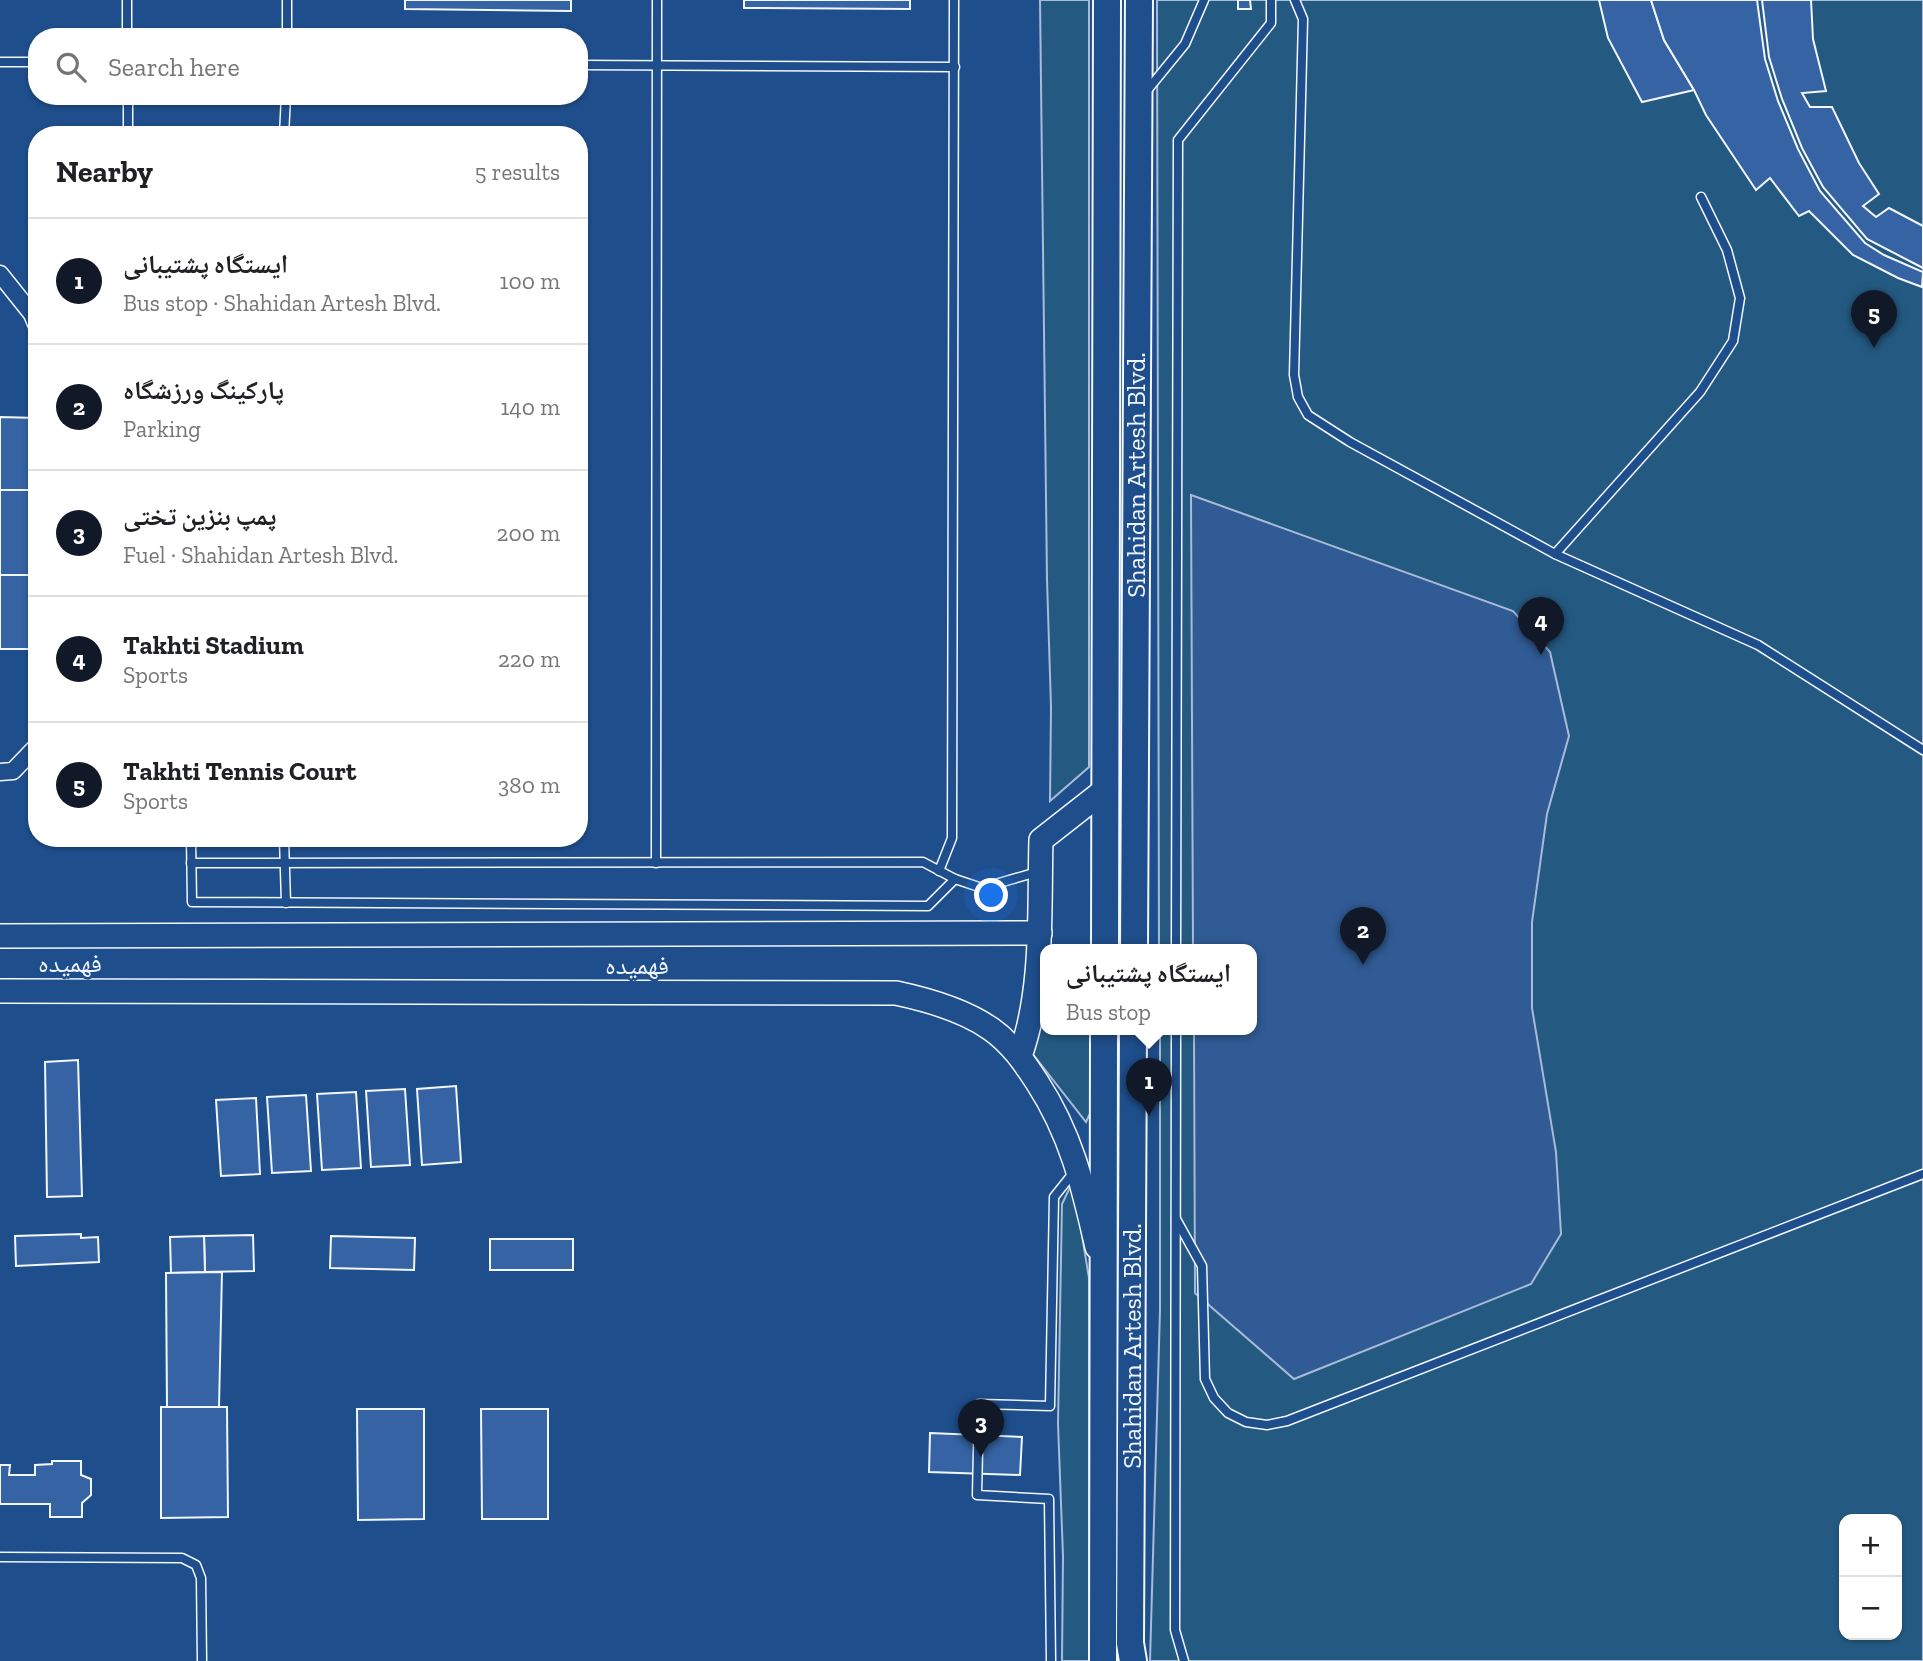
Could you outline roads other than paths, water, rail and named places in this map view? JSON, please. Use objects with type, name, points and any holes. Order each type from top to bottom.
[{"type":"main road","name":"Shahidan Artesh Blvd.","points":[[1105,944],[1107,0]]},
{"type":"main road","name":"Shahidan Artesh Blvd.","points":[[1134,944],[1139,0]]},
{"type":"main road","points":[[1020,1056],[1028,1032],[1040,933],[1041,840],[1106,789]]},
{"type":"main road","name":"فهمیده","points":[[0,936],[1040,933]]},
{"type":"main road","name":"فهمیده","points":[[0,991],[896,993],[924,999],[991,1029],[1020,1056],[1056,1111],[1078,1167],[1104,1274]]},
{"type":"main road","name":"Shahidan Artesh Blvd.","points":[[1103,1661],[1104,1035]]},
{"type":"main road","name":"Shahidan Artesh Blvd.","points":[[1133,1035],[1130,1643],[1133,1661]]},
{"type":"street","points":[[0,274],[28,309]]},
{"type":"street","points":[[0,772],[13,771],[28,756]]},
{"type":"lane","points":[[127,0],[127,28]]},
{"type":"lane","points":[[287,0],[287,28]]},
{"type":"lane","points":[[656,863],[657,0]]},
{"type":"lane","points":[[939,871],[952,838],[954,0]]},
{"type":"lane","points":[[1138,100],[1185,44],[1204,0]]},
{"type":"lane","points":[[1176,944],[1178,140],[1271,23],[1271,0]]},
{"type":"lane","points":[[1295,0],[1303,19],[1294,375],[1298,397],[1308,415],[1350,442],[1555,554],[1758,645],[1923,750]]},
{"type":"lane","points":[[0,62],[28,62]]},
{"type":"lane","points":[[588,65],[955,67]]},
{"type":"lane","points":[[128,105],[128,126]]},
{"type":"lane","points":[[284,126],[286,105]]},
{"type":"lane","points":[[1555,554],[1700,392],[1734,341],[1740,298],[1727,250],[1701,197]]},
{"type":"lane","points":[[191,847],[192,902],[928,906],[955,879]]},
{"type":"lane","points":[[284,847],[286,903]]},
{"type":"lane","points":[[191,863],[923,862],[955,879],[982,888],[1040,871]]},
{"type":"lane","points":[[1176,1035],[1175,1630],[1184,1661]]},
{"type":"lane","points":[[1051,1661],[1049,1499],[977,1495],[979,1404],[1050,1406],[1054,1197],[1078,1167]]},
{"type":"lane","points":[[1176,1219],[1202,1266],[1205,1379],[1214,1398],[1228,1413],[1246,1422],[1267,1425],[1287,1421],[1923,1174]]},
{"type":"lane","points":[[0,1557],[182,1558],[196,1565],[201,1578],[202,1661]]},
{"type":"place","name":"Takhti Tennis Court","points":[[1874,348]]},
{"type":"place","name":"Takhti Stadium","points":[[1541,655]]},
{"type":"place","name":"پارکینگ ورزشگاه","points":[[1363,965]]},
{"type":"place","name":"ایستگاه پشتیبانی","points":[[1149,1116]]},
{"type":"place","name":"پمپ بنزین تختی","points":[[981,1457]]}]
